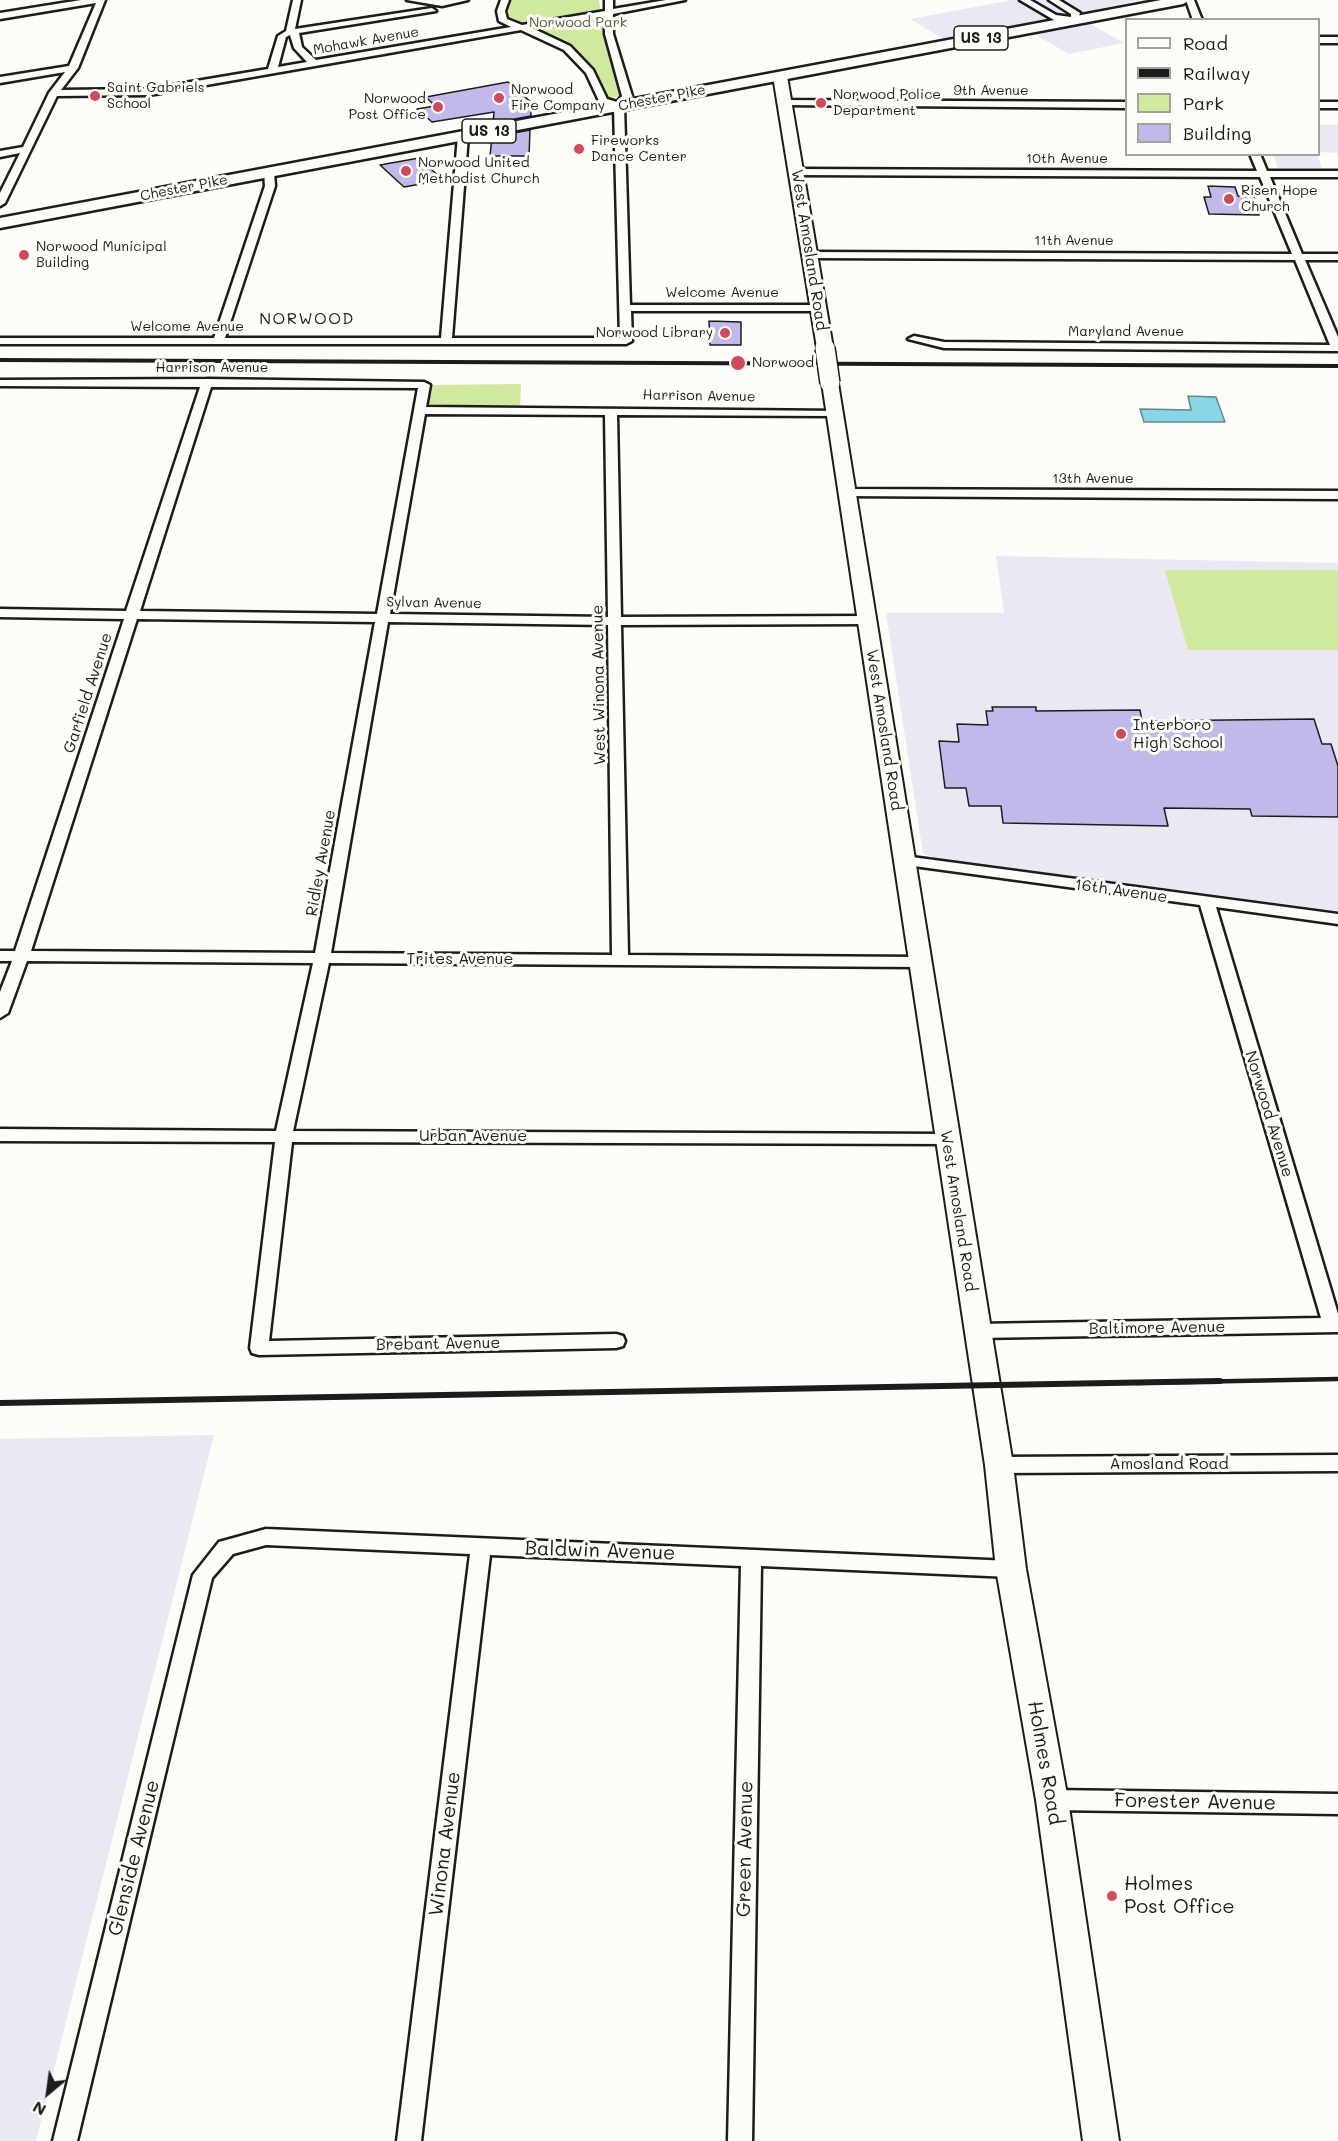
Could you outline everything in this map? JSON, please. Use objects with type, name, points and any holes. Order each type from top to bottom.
[{"type":"main road","name":"Chester Pike","points":[[0,223],[1182,0]]},
{"type":"street","points":[[0,16],[96,0]]},
{"type":"street","points":[[0,203],[54,93],[73,68],[101,0]]},
{"type":"street","points":[[290,32],[297,0]]},
{"type":"street","points":[[411,0],[442,3],[464,0]]},
{"type":"street","points":[[506,0],[501,11],[502,18],[507,24],[545,36],[567,48],[590,72],[603,101],[619,106]]},
{"type":"street","points":[[609,0],[609,34],[627,96],[619,106],[626,308]]},
{"type":"street","name":"Mohawk Avenue","points":[[54,93],[149,92],[681,0]]},
{"type":"street","points":[[1024,0],[1054,17],[1074,20],[1076,13],[1053,0]]},
{"type":"street","points":[[1190,0],[1197,18]]},
{"type":"street","points":[[272,70],[282,36],[290,32],[432,11]]},
{"type":"street","points":[[290,32],[296,35],[298,48],[314,64]]},
{"type":"street","points":[[1320,40],[1338,40]]},
{"type":"street","points":[[0,80],[73,68]]},
{"type":"street","name":"West Amosland Road","points":[[780,76],[825,348],[985,1386]]},
{"type":"street","name":"9th Avenue","points":[[784,103],[1125,105]]},
{"type":"street","points":[[1320,105],[1338,105]]},
{"type":"street","points":[[446,342],[463,136]]},
{"type":"street","points":[[0,154],[27,150]]},
{"type":"street","points":[[1255,156],[1296,257],[1337,348]]},
{"type":"street","points":[[218,342],[270,186],[269,172]]},
{"type":"street","name":"10th Avenue","points":[[796,172],[1338,174]]},
{"type":"street","name":"11th Avenue","points":[[810,255],[1338,257]]},
{"type":"street","name":"Welcome Avenue","points":[[0,341],[627,341],[626,308],[818,308]]},
{"type":"street","name":"Maryland Avenue","points":[[914,339],[944,345],[1337,348]]},
{"type":"street","name":"Garfield Avenue","points":[[0,1013],[21,957],[207,382]]},
{"type":"street","name":"Harrison Avenue","points":[[0,383],[424,384]]},
{"type":"street","name":"Ridley Avenue","points":[[259,1348],[284,1135],[322,958],[424,384]]},
{"type":"street","name":"Harrison Avenue","points":[[419,410],[835,413]]},
{"type":"street","name":"West Winona Avenue","points":[[611,410],[620,960]]},
{"type":"street","name":"13th Avenue","points":[[847,493],[1338,495]]},
{"type":"street","name":"Sylvan Avenue","points":[[0,613],[383,616],[615,621],[867,620]]},
{"type":"street","name":"16th Avenue","points":[[904,861],[1338,920]]},
{"type":"street","name":"Norwood Avenue","points":[[1207,903],[1335,1325]]},
{"type":"street","name":"Trites Avenue","points":[[0,957],[920,962]]},
{"type":"street","name":"Urban Avenue","points":[[0,1135],[947,1140]]},
{"type":"street","name":"Baltimore Avenue","points":[[977,1331],[1335,1325]]},
{"type":"street","name":"Brebant Avenue","points":[[259,1348],[616,1341]]},
{"type":"street","name":"Holmes Road","points":[[985,1386],[999,1465],[1011,1569],[1052,1800],[1101,2141]]},
{"type":"street","name":"Amosland Road","points":[[999,1465],[1338,1463]]},
{"type":"street","name":"Baldwin Avenue","points":[[203,1575],[226,1548],[266,1537],[1011,1569]]},
{"type":"street","name":"Winona Avenue","points":[[409,2141],[481,1546]]},
{"type":"street","name":"Green Avenue","points":[[740,2141],[751,1558]]},
{"type":"street","name":"Glenside Avenue","points":[[65,2141],[203,1575]]},
{"type":"street","name":"Forester Avenue","points":[[1052,1800],[1338,1804]]},
{"type":"shaded area","points":[[1012,0],[1141,0],[1073,14],[1124,43],[1069,54],[1020,26],[945,40],[910,19]]},
{"type":"shaded area","points":[[1320,125],[1338,125],[1338,153],[1320,152]]},
{"type":"shaded area","points":[[1273,156],[1317,156],[1322,168],[1278,168]]},
{"type":"shaded area","name":"Interboro High School","points":[[996,556],[1338,563],[1338,911],[940,859],[923,854],[886,613],[1004,613]]},
{"type":"shaded area","points":[[214,1435],[36,2141],[0,2141],[0,1439]]},
{"type":"green space","name":"Norwood Park","points":[[511,0],[599,0],[604,34],[622,96],[607,98],[595,72],[571,47],[549,34],[509,21],[506,10]]},
{"type":"green space","points":[[521,384],[520,410],[419,410],[424,385]]},
{"type":"green space","points":[[1165,570],[1338,570],[1338,650],[1188,650]]},
{"type":"water","points":[[1188,396],[1216,397],[1225,422],[1144,422],[1140,409],[1191,410]]},
{"type":"building","points":[[508,82],[531,102],[531,116],[493,123],[494,112],[432,122],[417,109],[435,106],[426,97]]},
{"type":"building","points":[[530,130],[529,156],[490,156],[492,137]]},
{"type":"building","name":"Norwood United Methodist Church","points":[[419,158],[443,180],[404,187],[380,165]]},
{"type":"building","name":"Risen Hope Church","points":[[1208,186],[1235,187],[1238,196],[1254,197],[1259,215],[1209,214],[1204,197],[1211,197]]},
{"type":"building","name":"Norwood Library","points":[[709,321],[741,322],[741,345],[710,345]]},
{"type":"building","name":"Interboro High School","points":[[992,707],[1036,707],[1036,711],[1140,710],[1142,721],[1314,719],[1322,744],[1331,744],[1338,766],[1338,817],[1252,816],[1250,809],[1164,808],[1168,826],[1003,823],[1001,806],[969,806],[966,788],[945,788],[939,741],[959,742],[957,724],[988,725],[986,711],[993,711]]},
{"type":"railway","points":[[0,360],[1338,366]]},
{"type":"railway","points":[[1136,1383],[1338,1379]]},
{"type":"railway","points":[[0,1403],[1220,1381]]},
{"type":"place","name":"Saint Gabriels School","points":[[95,96]]},
{"type":"place","name":"Norwood Fire Company","points":[[499,98]]},
{"type":"place","name":"Norwood Police Department","points":[[821,103]]},
{"type":"place","name":"Norwood Post Office","points":[[438,107]]},
{"type":"place","name":"Fireworks Dance Center","points":[[579,149]]},
{"type":"place","name":"Norwood United Methodist Church","points":[[406,171]]},
{"type":"place","name":"Risen Hope Church","points":[[1229,199]]},
{"type":"place","name":"Norwood Municipal Building","points":[[24,255]]},
{"type":"place","name":"Norwood Library","points":[[725,333]]},
{"type":"place","name":"Norwood","points":[[738,363]]},
{"type":"place","name":"Interboro High School","points":[[1121,734]]},
{"type":"place","name":"Holmes Post Office","points":[[1112,1896]]},
{"type":"district","name":"NORWOOD","points":[[307,319]]}]
